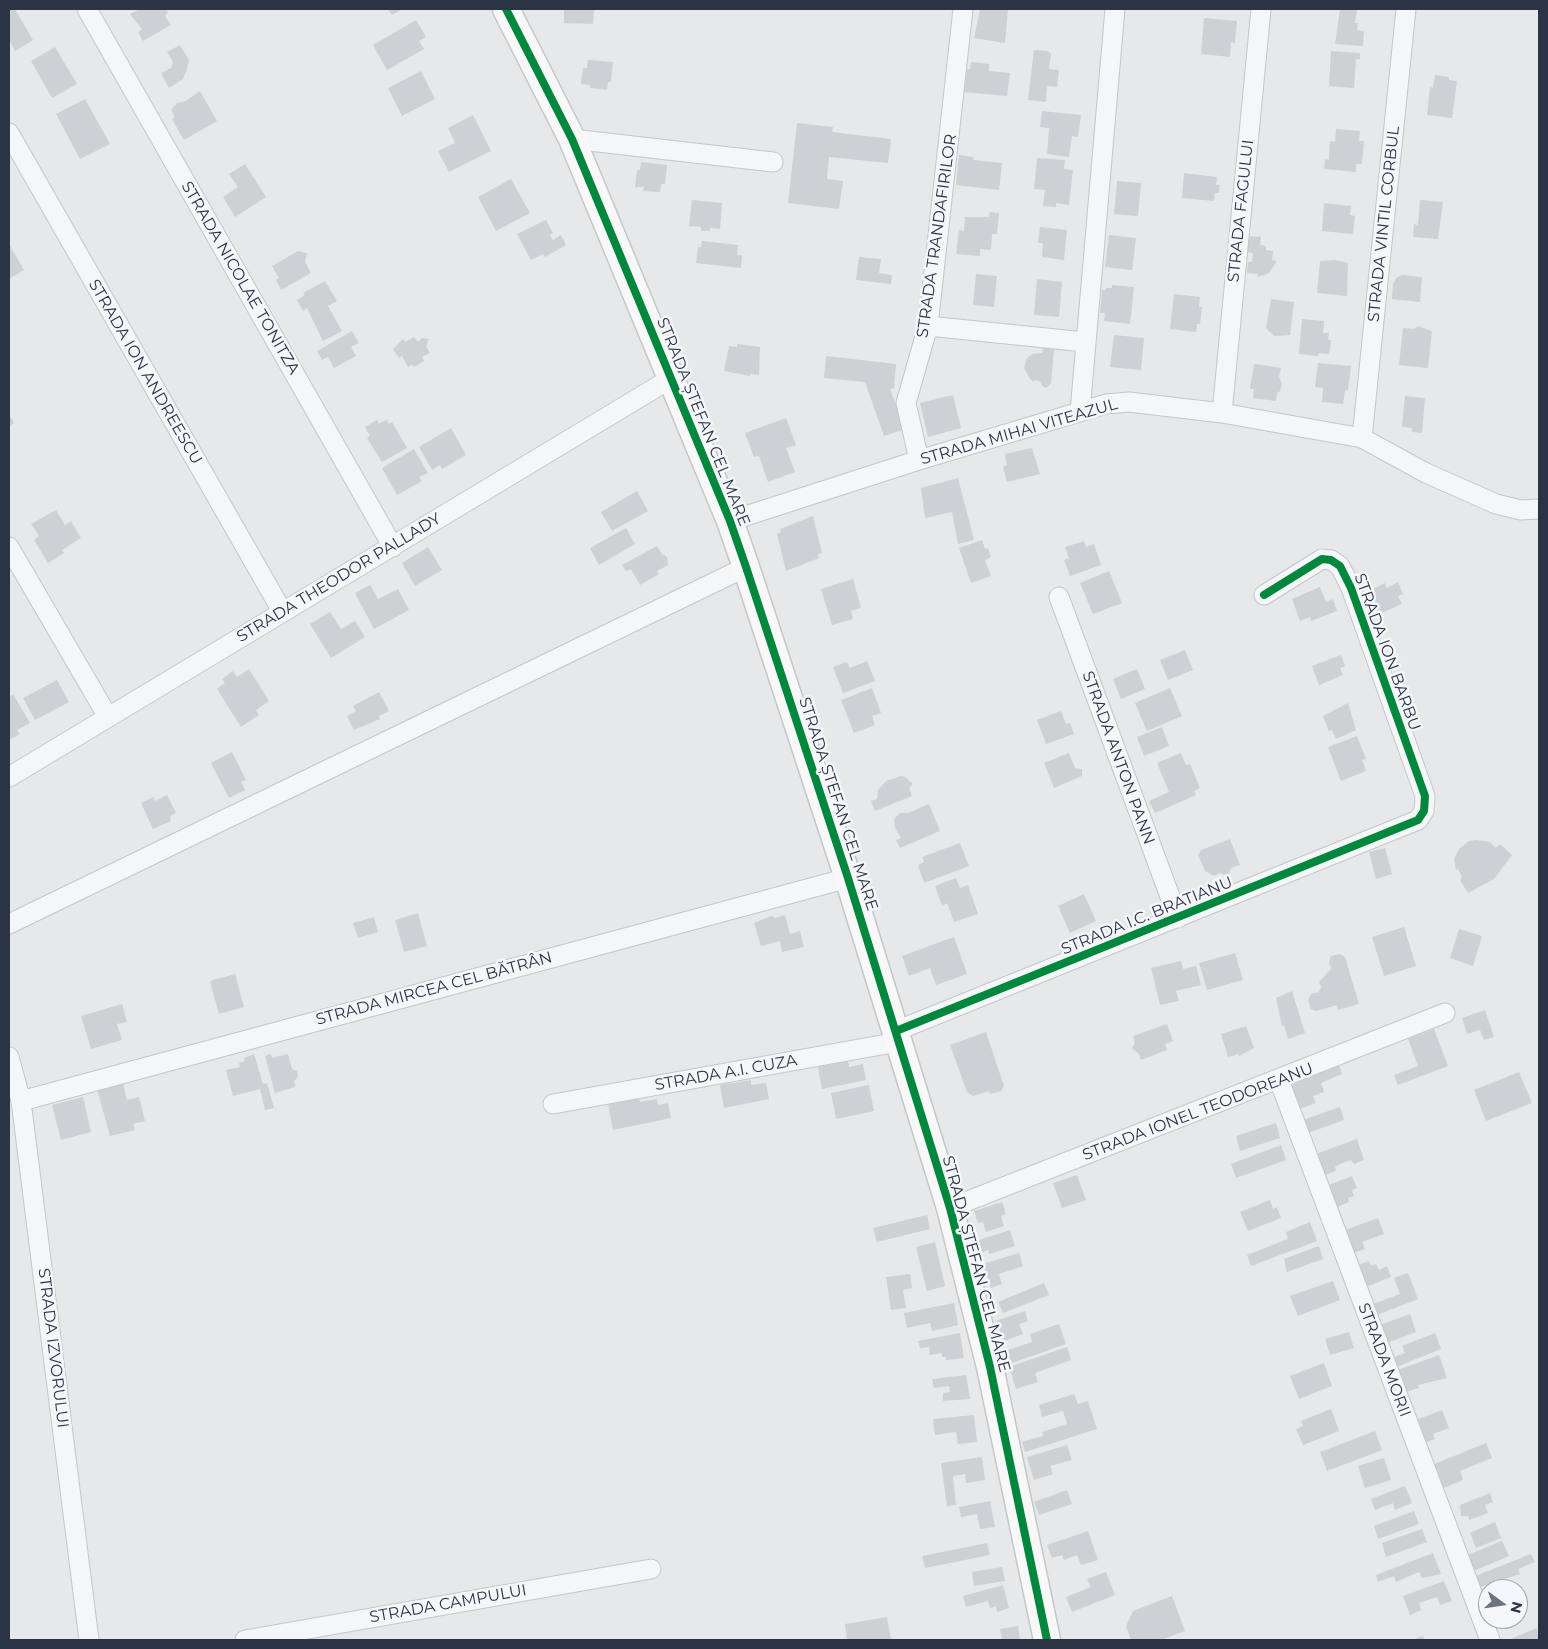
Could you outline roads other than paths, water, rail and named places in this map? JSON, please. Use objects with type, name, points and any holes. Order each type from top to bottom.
[{"type":"street","name":"STRADA NICOLAE TONITZA","points":[[87,9],[393,547]]},
{"type":"street","name":"STRADA ȘTEFAN CEL MARE","points":[[506,9],[572,139],[730,521],[746,567],[848,878],[950,1208],[990,1367],[1047,1640]]},
{"type":"street","name":"STRADA TRANDAFIRILOR","points":[[919,460],[906,403],[928,326],[963,9]]},
{"type":"street","points":[[1080,412],[1115,9]]},
{"type":"street","name":"STRADA FAGULUI","points":[[1222,412],[1261,9]]},
{"type":"street","name":"STRADA VINTIL CORBUL","points":[[1362,438],[1406,9]]},
{"type":"street","name":"STRADA ION ANDREESCU","points":[[9,133],[282,611]]},
{"type":"street","points":[[572,139],[773,162]]},
{"type":"street","points":[[928,326],[1085,342]]},
{"type":"street","name":"STRADA THEODOR PALLADY","points":[[9,777],[670,379]]},
{"type":"street","name":"STRADA MIHAI VITEAZUL","points":[[730,521],[919,460],[1106,404],[1129,402],[1222,412],[1362,438],[1426,473],[1496,504],[1521,510],[1539,509]]},
{"type":"street","points":[[9,546],[108,717]]},
{"type":"street","name":"STRADA ION BARBU","points":[[1264,595],[1322,559],[1331,560],[1340,566],[1351,588],[1426,796],[1424,812],[1418,820],[1409,826]]},
{"type":"street","points":[[9,924],[746,567]]},
{"type":"street","name":"STRADA ANTON PANN","points":[[1059,597],[1178,918]]},
{"type":"street","name":"STRADA I.C. BRATIANU","points":[[897,1036],[1178,918],[1409,826]]},
{"type":"street","name":"STRADA MIRCEA CEL BĂTRÂN","points":[[22,1101],[848,878]]},
{"type":"street","name":"STRADA IONEL TEODOREANU","points":[[950,1208],[1279,1080],[1444,1013]]},
{"type":"street","name":"STRADA A.I. CUZA","points":[[553,1104],[897,1036]]},
{"type":"street","name":"STRADA IZVORULUI","points":[[9,1057],[22,1101],[90,1640]]},
{"type":"street","name":"STRADA MORII","points":[[1279,1080],[1490,1640]]},
{"type":"street","name":"STRADA CAMPULUI","points":[[245,1640],[651,1568]]}]
